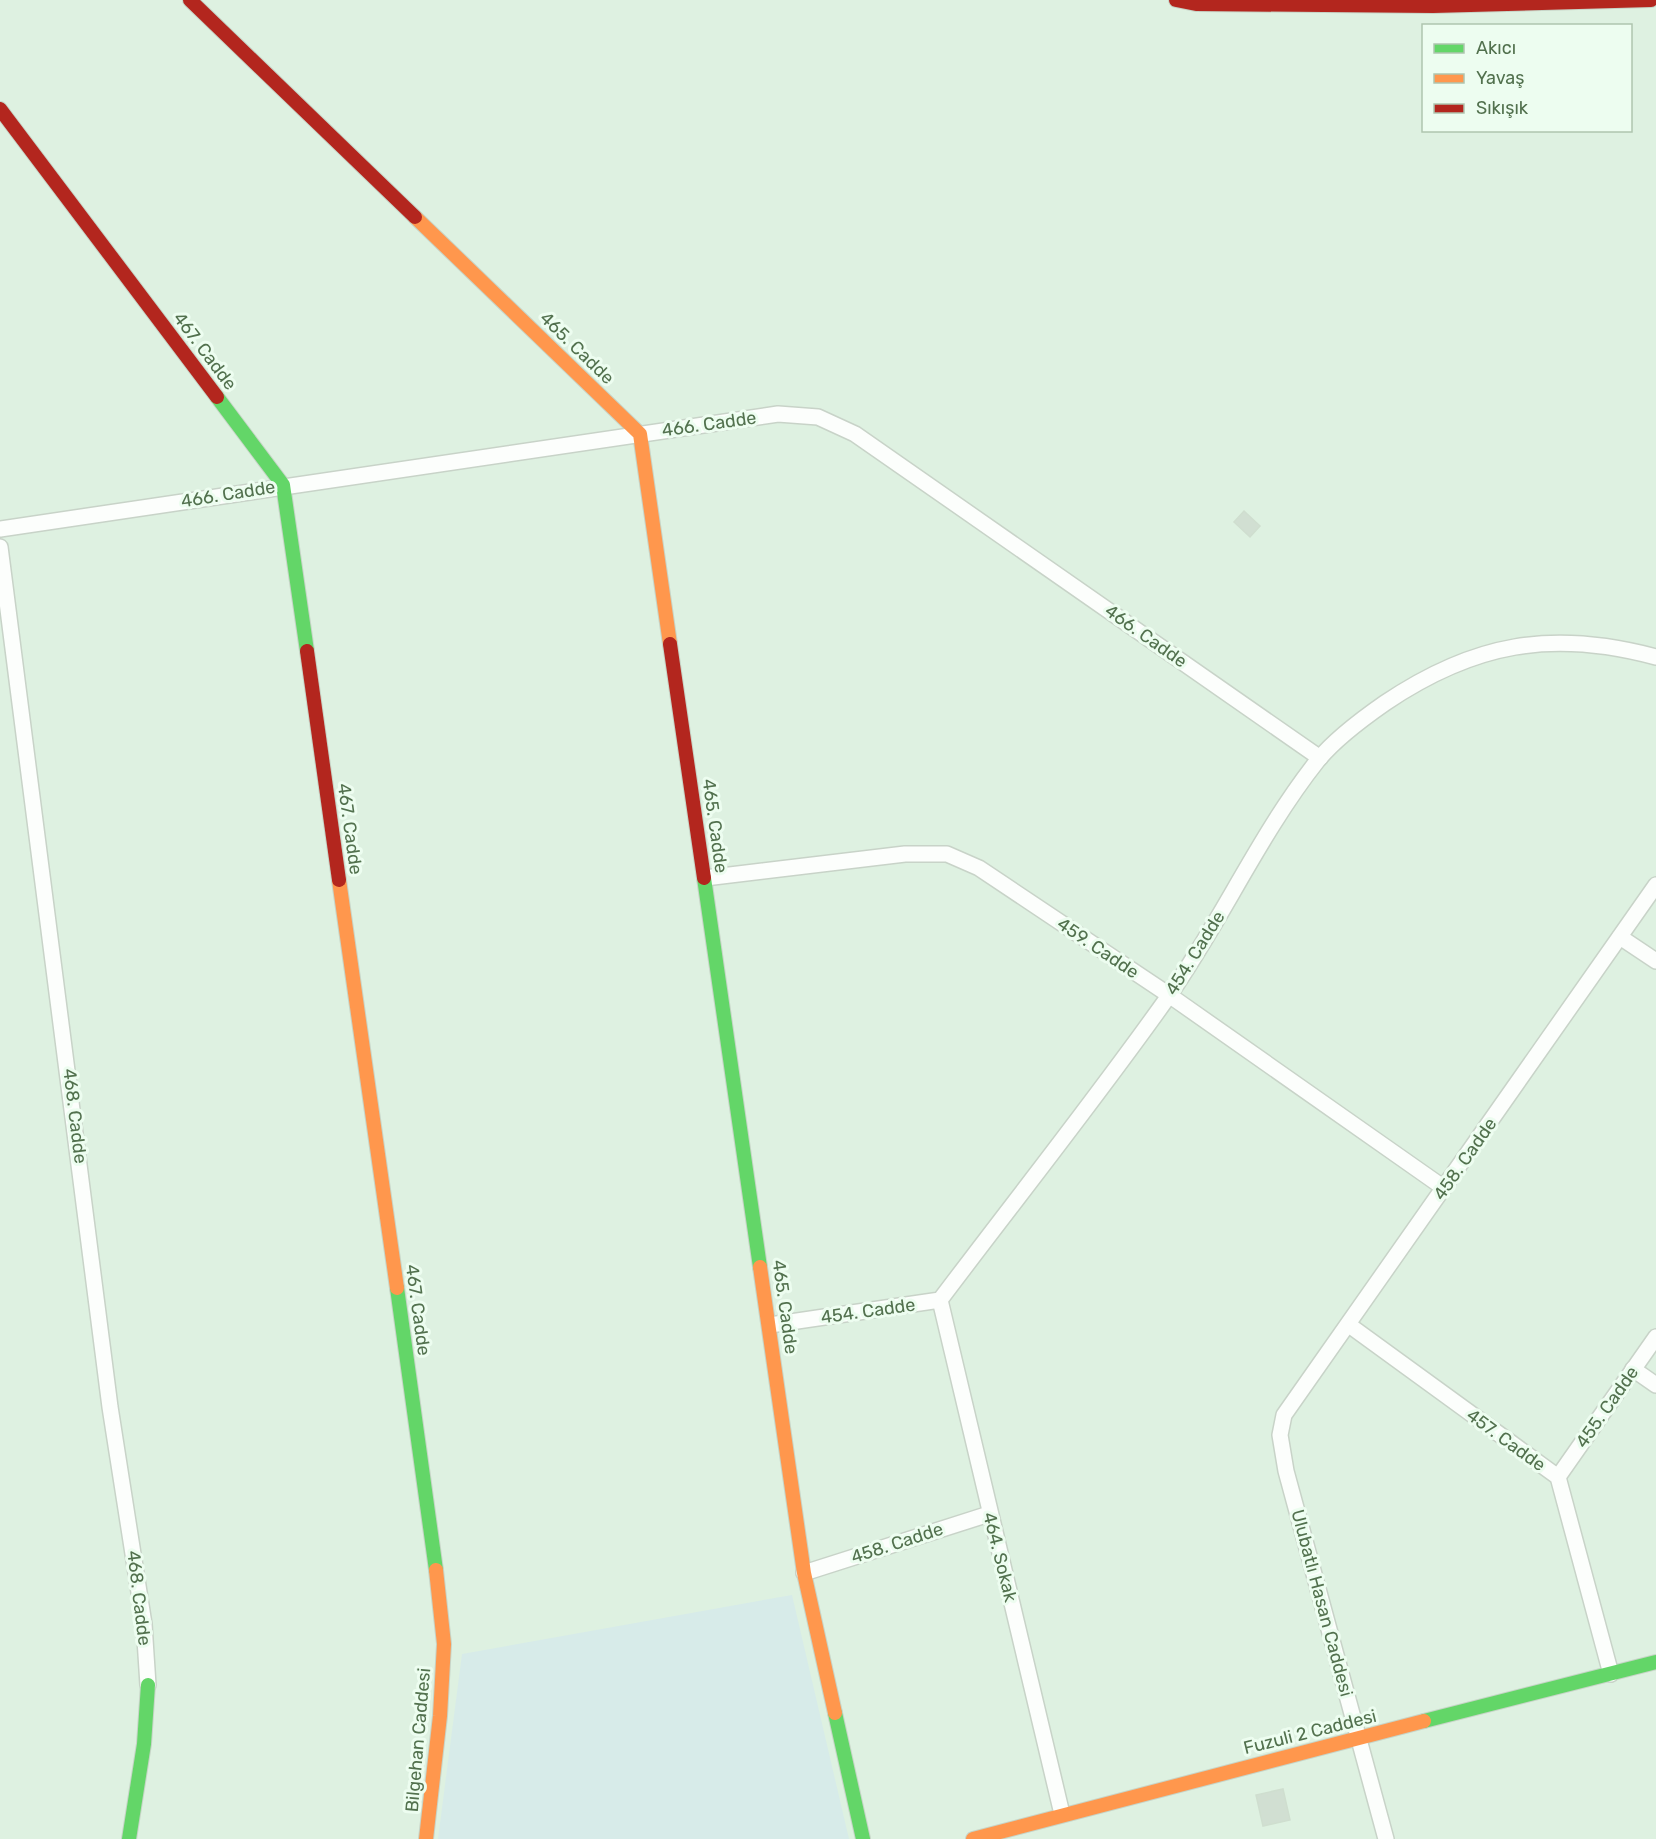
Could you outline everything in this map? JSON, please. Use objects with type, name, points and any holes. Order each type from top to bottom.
[{"type":"street","name":"465. Cadde","points":[[190,0],[640,434],[804,1573],[863,1839]]},
{"type":"street","points":[[1176,0],[1196,4],[1433,6],[1651,0]]},
{"type":"street","name":"467. Cadde","points":[[0,109],[283,485],[436,1566],[444,1644]]},
{"type":"street","name":"466. Cadde","points":[[0,529],[283,485],[778,414],[818,417],[855,434],[1320,758]]},
{"type":"street","name":"468. Cadde","points":[[0,547],[110,1407],[144,1624],[148,1685]]},
{"type":"street","name":"454. Cadde","points":[[770,1325],[940,1300],[1169,995],[1284,808],[1320,758],[1367,716],[1411,686],[1463,660],[1512,646],[1571,642],[1622,648],[1656,657]]},
{"type":"street","name":"459. Cadde","points":[[705,878],[904,854],[947,854],[979,868],[1169,995],[1444,1188]]},
{"type":"street","name":"458. Cadde","points":[[1280,1435],[1284,1415],[1656,885]]},
{"type":"street","points":[[1620,937],[1656,961]]},
{"type":"street","name":"464. Sokak","points":[[940,1300],[1062,1814]]},
{"type":"street","name":"457. Cadde","points":[[1349,1325],[1558,1478],[1611,1674]]},
{"type":"street","name":"455. Cadde","points":[[1558,1478],[1656,1336]]},
{"type":"street","points":[[1633,1369],[1656,1384]]},
{"type":"street","name":"Ulubatlı Hasan Caddesi","points":[[1280,1435],[1286,1472],[1386,1839]]},
{"type":"street","name":"458. Cadde","points":[[804,1573],[989,1514]]},
{"type":"street","name":"Bilgehan Caddesi","points":[[426,1839],[440,1716],[444,1644]]},
{"type":"street","name":"Fuzuli 2 Caddesi","points":[[973,1839],[1062,1814],[1656,1662]]},
{"type":"street","points":[[129,1839],[144,1744],[148,1685]]},
{"type":"shaded area","points":[[0,0],[1656,0],[1656,1839],[0,1839]]},
{"type":"shaded area","points":[[792,1595],[849,1839],[438,1839],[462,1654]]},
{"type":"building","points":[[1244,511],[1260,526],[1250,537],[1234,522]]},
{"type":"building","points":[[1283,1789],[1290,1820],[1263,1826],[1256,1795]]},
{"type":"traffic: fast","points":[[217,397],[283,485],[307,651]]},
{"type":"traffic: fast","points":[[704,878],[760,1267]]},
{"type":"traffic: fast","points":[[397,1288],[436,1570]]},
{"type":"traffic: fast","points":[[1424,1721],[1656,1662]]},
{"type":"traffic: fast","points":[[129,1839],[144,1744],[148,1685]]},
{"type":"traffic: fast","points":[[835,1713],[863,1839]]},
{"type":"traffic: slow","points":[[415,217],[640,434],[670,644]]},
{"type":"traffic: slow","points":[[339,880],[397,1288]]},
{"type":"traffic: slow","points":[[760,1267],[804,1573],[835,1713]]},
{"type":"traffic: slow","points":[[426,1839],[440,1716],[444,1644],[436,1570]]},
{"type":"traffic: slow","points":[[973,1839],[1424,1721]]},
{"type":"traffic: jam","points":[[190,0],[415,217]]},
{"type":"traffic: jam","points":[[1176,0],[1196,4],[1433,6],[1651,0]]},
{"type":"traffic: jam","points":[[0,109],[217,397]]},
{"type":"traffic: jam","points":[[670,644],[704,878]]},
{"type":"traffic: jam","points":[[307,651],[339,880]]}]
